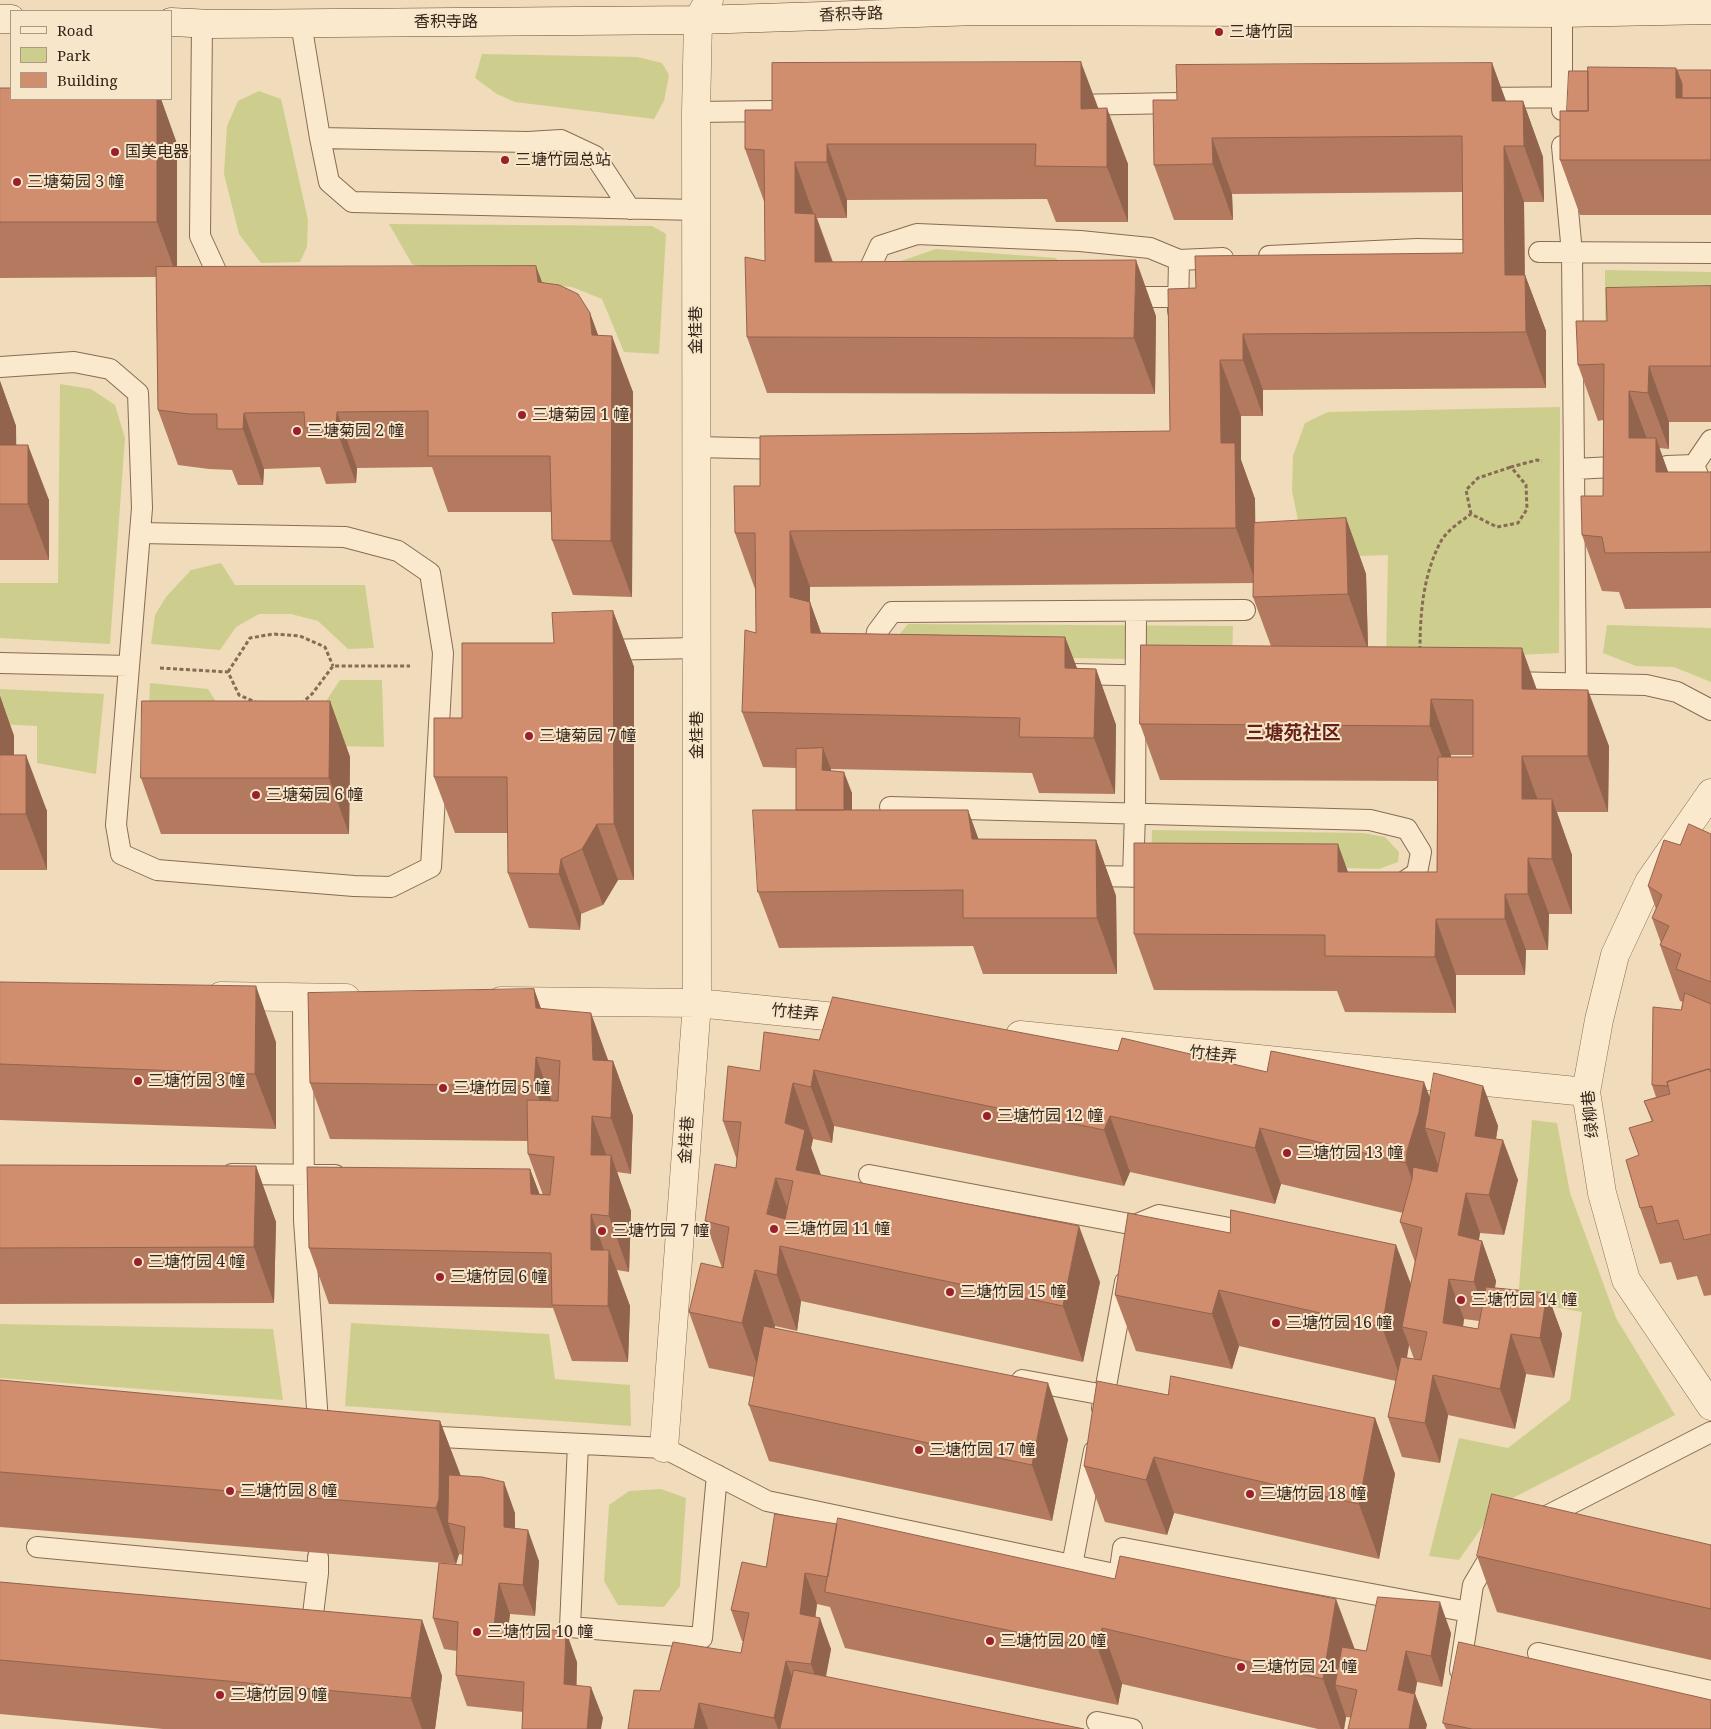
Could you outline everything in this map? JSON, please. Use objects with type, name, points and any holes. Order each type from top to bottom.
[{"type":"street","name":"香积寺路","points":[[172,22],[302,23],[704,10],[1562,13],[1711,10]]},
{"type":"street","name":"金桂巷","points":[[664,1448],[697,1004],[696,112],[704,10]]},
{"type":"street","name":"绿柳巷","points":[[1711,794],[1649,882],[1615,955],[1599,1020],[1586,1092],[1602,1193],[1626,1280],[1711,1406]]},
{"type":"street","points":[[196,996],[372,999]]},
{"type":"street","name":"竹桂弄","points":[[480,1000],[697,1004],[885,1022]]},
{"type":"street","name":"竹桂弄","points":[[993,1033],[1586,1092]]},
{"type":"lane","points":[[1562,13],[1562,148],[1572,253],[1576,684]]},
{"type":"lane","points":[[202,23],[200,236],[217,273],[228,289],[242,296]]},
{"type":"lane","points":[[302,23],[320,138],[329,182],[352,202],[696,210]]},
{"type":"lane","points":[[1462,98],[1612,97]]},
{"type":"lane","points":[[1054,106],[1194,103]]},
{"type":"lane","points":[[696,112],[786,110]]},
{"type":"lane","points":[[320,138],[528,142],[561,140],[595,156],[630,209]]},
{"type":"lane","points":[[896,292],[869,270],[880,246],[917,234],[1080,241],[1150,248],[1179,260],[1417,249],[1462,250]]},
{"type":"lane","points":[[1539,252],[1711,253]]},
{"type":"lane","points":[[1177,326],[1179,260]]},
{"type":"lane","points":[[1101,297],[1178,297]]},
{"type":"lane","points":[[0,368],[74,362],[110,369],[138,393],[142,508],[116,825],[121,854],[157,870],[354,886],[392,886],[431,867],[450,657],[430,573],[398,551],[345,537],[140,533]]},
{"type":"lane","points":[[1694,465],[1711,440]]},
{"type":"lane","points":[[696,447],[782,449],[805,462]]},
{"type":"lane","points":[[1667,466],[1694,465]]},
{"type":"lane","points":[[1694,465],[1703,488],[1711,493]]},
{"type":"lane","points":[[1574,469],[1613,467]]},
{"type":"lane","points":[[898,670],[888,670],[874,650],[878,632],[892,612],[1245,610]]},
{"type":"lane","points":[[1133,877],[1136,611]]},
{"type":"lane","points":[[580,650],[696,648]]},
{"type":"lane","points":[[0,663],[129,666]]},
{"type":"lane","points":[[1056,673],[1184,676]]},
{"type":"lane","points":[[1488,682],[1646,686],[1677,692],[1711,710]]},
{"type":"lane","points":[[890,808],[1370,820],[1407,829],[1422,852],[1417,873],[1402,883],[1382,882]]},
{"type":"lane","points":[[1065,875],[1183,878]]},
{"type":"lane","points":[[303,998],[304,1220],[319,1454]]},
{"type":"lane","points":[[216,1174],[353,1176]]},
{"type":"lane","points":[[869,1175],[1132,1244]]},
{"type":"lane","points":[[1072,1565],[1132,1244],[1159,1215],[1274,1236]]},
{"type":"lane","points":[[1008,1377],[1142,1402]]},
{"type":"lane","points":[[1457,1690],[1473,1585],[1499,1540],[1711,1432]]},
{"type":"lane","points":[[402,1435],[664,1448],[767,1501],[1119,1575]]},
{"type":"lane","points":[[578,1444],[570,1627],[702,1638],[717,1475]]},
{"type":"lane","points":[[37,1547],[318,1565],[310,1631]]},
{"type":"lane","points":[[1115,1603],[1123,1548],[1469,1612]]},
{"type":"lane","points":[[1538,1652],[1711,1691]]},
{"type":"lane","points":[[1097,1719],[1132,1729]]},
{"type":"path","points":[[1471,514],[1466,490],[1478,478],[1537,460],[1574,469]]},
{"type":"path","points":[[1471,514],[1497,527],[1518,524],[1526,509],[1526,485],[1511,467]]},
{"type":"path","points":[[1420,652],[1420,613],[1427,579],[1440,542],[1454,526],[1471,514]]},
{"type":"path","points":[[228,672],[250,638],[273,634],[300,636],[325,647],[333,666]]},
{"type":"path","points":[[294,710],[312,694],[333,666],[450,657]]},
{"type":"path","points":[[129,666],[228,672]]},
{"type":"path","points":[[228,672],[239,695],[264,705]]},
{"type":"green space","points":[[482,54],[637,57],[662,63],[669,75],[664,101],[654,119],[515,102],[497,94],[475,78]]},
{"type":"green space","points":[[259,91],[281,99],[308,220],[307,247],[300,262],[261,263],[239,234],[224,174],[227,126],[238,101]]},
{"type":"green space","points":[[389,224],[652,226],[666,234],[659,354],[624,352],[602,299],[572,287],[438,273],[412,264]]},
{"type":"green space","points":[[936,249],[1056,258],[1066,273],[908,277],[901,261]]},
{"type":"green space","points":[[1605,270],[1711,272],[1711,325],[1605,330]]},
{"type":"green space","points":[[60,384],[91,389],[115,405],[125,438],[110,644],[0,638],[0,583],[58,583]]},
{"type":"green space","points":[[1560,407],[1559,653],[1386,661],[1388,555],[1330,557],[1302,540],[1292,491],[1293,456],[1305,423],[1328,412]]},
{"type":"green space","points":[[221,563],[235,585],[365,585],[374,648],[348,649],[318,621],[291,614],[259,614],[236,627],[220,650],[151,644],[155,615],[166,597],[191,570]]},
{"type":"green space","points":[[908,624],[1233,626],[1232,661],[917,655],[898,636]]},
{"type":"green space","points":[[1607,625],[1711,628],[1711,682],[1674,667],[1636,666],[1603,653]]},
{"type":"green space","points":[[340,680],[382,680],[384,747],[148,742],[150,683],[208,689],[218,705],[313,721]]},
{"type":"green space","points":[[0,689],[104,694],[96,774],[37,763],[37,726],[0,724]]},
{"type":"green space","points":[[1152,830],[1363,833],[1385,837],[1399,852],[1398,862],[1379,869],[1151,863]]},
{"type":"green space","points":[[1532,1120],[1557,1123],[1570,1193],[1616,1318],[1675,1415],[1497,1506],[1459,1560],[1429,1556],[1459,1438],[1508,1448],[1570,1400],[1582,1312],[1518,1301]]},
{"type":"green space","points":[[351,1323],[549,1334],[555,1379],[630,1385],[631,1426],[345,1406]]},
{"type":"green space","points":[[0,1324],[273,1329],[283,1400],[0,1378]]},
{"type":"green space","points":[[661,1489],[686,1498],[680,1586],[664,1607],[618,1605],[604,1581],[609,1505],[629,1491]]},
{"type":"building","points":[[1081,62],[1081,109],[1107,108],[1107,167],[1035,166],[1036,144],[827,144],[827,162],[795,162],[795,213],[815,214],[815,262],[1136,260],[1134,338],[747,337],[745,257],[765,261],[764,150],[745,149],[745,110],[772,110],[772,63]]},
{"type":"building","points":[[1492,63],[1492,101],[1523,101],[1524,146],[1504,146],[1505,275],[1525,275],[1526,332],[1243,334],[1243,360],[1220,360],[1221,443],[1235,443],[1236,528],[790,531],[790,597],[810,602],[811,633],[1065,637],[1065,668],[1096,669],[1094,738],[1019,737],[1020,718],[742,712],[745,630],[756,633],[755,533],[735,533],[734,486],[760,486],[760,436],[1170,431],[1168,289],[1196,288],[1195,256],[1463,253],[1462,136],[1212,138],[1213,164],[1154,165],[1153,100],[1177,100],[1176,65]]},
{"type":"building","points":[[1588,67],[1676,68],[1676,98],[1711,98],[1711,160],[1560,160],[1560,111],[1588,111]]},
{"type":"building","points":[[1677,70],[1711,70],[1711,98],[1682,98],[1682,84]]},
{"type":"building","points":[[1569,71],[1588,71],[1588,111],[1567,111]]},
{"type":"building","points":[[0,88],[10,88],[10,100],[157,100],[157,222],[0,222]]},
{"type":"building","points":[[536,266],[538,282],[559,285],[578,294],[590,313],[592,335],[612,336],[611,541],[552,540],[550,456],[428,456],[428,411],[337,412],[336,428],[305,428],[304,412],[244,413],[243,429],[217,429],[217,414],[189,414],[158,410],[156,267]]},
{"type":"building","points":[[1711,286],[1711,366],[1649,366],[1648,393],[1629,391],[1629,438],[1656,438],[1656,472],[1711,472],[1711,552],[1605,553],[1602,537],[1582,535],[1581,496],[1603,496],[1604,364],[1578,365],[1576,321],[1607,321],[1606,288]]},
{"type":"building","points":[[0,445],[28,445],[28,504],[0,504]]},
{"type":"building","points":[[1346,518],[1348,594],[1253,597],[1254,523]]},
{"type":"building","points":[[613,611],[614,824],[597,824],[582,849],[561,859],[559,874],[508,873],[507,777],[434,777],[434,718],[462,718],[462,643],[554,643],[552,613]]},
{"type":"building","points":[[1141,645],[1522,648],[1522,689],[1588,690],[1588,756],[1522,756],[1522,799],[1552,799],[1552,859],[1528,858],[1528,894],[1505,894],[1505,919],[1436,919],[1435,957],[1325,956],[1325,935],[1134,934],[1134,843],[1338,844],[1338,872],[1437,872],[1438,757],[1473,757],[1473,700],[1431,699],[1430,726],[1140,724]]},
{"type":"building","points":[[142,701],[330,701],[329,778],[141,778]]},
{"type":"building","points":[[823,748],[822,770],[844,772],[844,810],[796,810],[796,749]]},
{"type":"building","points":[[0,755],[26,755],[26,814],[0,814]]},
{"type":"building","points":[[753,810],[968,810],[972,839],[1096,840],[1097,918],[963,918],[963,890],[758,892]]},
{"type":"building","points":[[1689,824],[1711,834],[1711,982],[1676,969],[1681,954],[1660,945],[1669,926],[1652,918],[1662,895],[1648,886],[1664,840],[1680,845]]},
{"type":"building","points":[[0,982],[256,986],[255,1074],[0,1064]]},
{"type":"building","points":[[534,989],[536,1008],[591,1013],[593,1060],[613,1061],[611,1118],[592,1116],[591,1155],[611,1155],[609,1216],[591,1214],[591,1250],[609,1250],[608,1306],[552,1305],[551,1253],[309,1248],[307,1167],[530,1169],[531,1194],[550,1195],[554,1157],[528,1154],[527,1100],[558,1101],[560,1061],[536,1057],[534,1086],[310,1083],[308,993]]},
{"type":"building","points":[[1685,993],[1711,1004],[1711,1072],[1709,1069],[1667,1082],[1668,1086],[1652,1085],[1653,1007],[1681,1010]]},
{"type":"building","points":[[833,997],[1118,1051],[1122,1038],[1267,1072],[1271,1051],[1424,1082],[1419,1112],[1407,1151],[1406,1163],[1260,1128],[1255,1148],[1110,1116],[1104,1130],[814,1070],[811,1087],[793,1083],[785,1123],[805,1130],[796,1170],[1079,1226],[1063,1306],[780,1246],[777,1275],[755,1270],[742,1323],[689,1312],[701,1263],[723,1268],[729,1227],[705,1221],[715,1164],[736,1168],[741,1122],[723,1121],[728,1066],[760,1071],[764,1032],[819,1040]],"holes":[[[776,1178],[793,1181],[785,1219],[767,1214]]]},
{"type":"building","points":[[1709,1069],[1711,1072],[1711,1234],[1684,1240],[1678,1220],[1657,1224],[1652,1206],[1640,1208],[1626,1160],[1639,1155],[1629,1128],[1653,1121],[1644,1101],[1670,1094],[1667,1082]]},
{"type":"building","points":[[1434,1073],[1483,1086],[1475,1136],[1503,1140],[1489,1195],[1466,1193],[1458,1235],[1482,1241],[1474,1282],[1449,1279],[1443,1323],[1478,1329],[1486,1287],[1547,1293],[1540,1338],[1511,1334],[1500,1389],[1433,1375],[1425,1423],[1388,1417],[1401,1357],[1421,1360],[1427,1332],[1402,1327],[1422,1228],[1400,1222],[1412,1179],[1413,1167],[1437,1172],[1445,1133],[1425,1128]]},
{"type":"building","points":[[0,1165],[256,1166],[254,1247],[0,1248]]},
{"type":"building","points":[[1231,1210],[1396,1245],[1382,1327],[1219,1290],[1212,1314],[1115,1295],[1128,1213],[1230,1233]]},
{"type":"building","points":[[764,1326],[1048,1383],[1032,1465],[749,1405]]},
{"type":"building","points":[[1171,1376],[1375,1418],[1359,1504],[1154,1457],[1146,1480],[1084,1466],[1097,1381],[1168,1395]]},
{"type":"building","points":[[0,1380],[440,1421],[439,1499],[436,1508],[0,1472]]},
{"type":"building","name":"三塘竹园 10 幢","points":[[449,1475],[482,1477],[504,1482],[504,1527],[528,1530],[523,1585],[499,1583],[494,1626],[566,1631],[564,1684],[591,1687],[587,1729],[522,1729],[524,1682],[456,1675],[458,1622],[433,1618],[439,1563],[462,1565],[465,1527],[448,1523]]},
{"type":"building","points":[[1492,1494],[1711,1545],[1711,1609],[1477,1556]]},
{"type":"building","points":[[775,1514],[837,1524],[828,1577],[805,1573],[800,1614],[820,1618],[811,1664],[786,1661],[774,1718],[699,1703],[694,1729],[628,1729],[634,1690],[660,1691],[673,1642],[741,1653],[749,1613],[731,1610],[742,1562],[766,1567]]},
{"type":"building","points":[[838,1518],[1115,1579],[1120,1556],[1336,1599],[1323,1679],[1102,1628],[1098,1649],[825,1592]]},
{"type":"building","points":[[0,1582],[422,1620],[411,1698],[0,1660]]},
{"type":"building","points":[[1378,1597],[1440,1602],[1431,1656],[1406,1651],[1398,1690],[1415,1694],[1409,1729],[1348,1729],[1357,1690],[1335,1685],[1342,1647],[1366,1651]]},
{"type":"building","points":[[1459,1642],[1711,1700],[1711,1729],[1472,1729],[1443,1723]]},
{"type":"building","points":[[794,1670],[1084,1729],[780,1729]]},
{"type":"place","name":"三塘竹园","points":[[1219,32]]},
{"type":"place","name":"国美电器","points":[[115,152]]},
{"type":"place","name":"三塘竹园总站","points":[[505,160]]},
{"type":"place","name":"三塘菊园 3 幢","points":[[17,182]]},
{"type":"place","name":"三塘菊园 1 幢","points":[[522,415]]},
{"type":"place","name":"三塘菊园 2 幢","points":[[297,431]]},
{"type":"place","name":"三塘菊园 7 幢","points":[[529,736]]},
{"type":"place","name":"三塘菊园 6 幢","points":[[256,795]]},
{"type":"place","name":"三塘竹园 3 幢","points":[[138,1081]]},
{"type":"place","name":"三塘竹园 5 幢","points":[[443,1088]]},
{"type":"place","name":"三塘竹园 12 幢","points":[[987,1116]]},
{"type":"place","name":"三塘竹园 13 幢","points":[[1287,1153]]},
{"type":"place","name":"三塘竹园 11 幢","points":[[774,1229]]},
{"type":"place","name":"三塘竹园 7 幢","points":[[602,1231]]},
{"type":"place","name":"三塘竹园 4 幢","points":[[138,1262]]},
{"type":"place","name":"三塘竹园 6 幢","points":[[440,1277]]},
{"type":"place","name":"三塘竹园 15 幢","points":[[950,1292]]},
{"type":"place","name":"三塘竹园 14 幢","points":[[1461,1300]]},
{"type":"place","name":"三塘竹园 16 幢","points":[[1276,1323]]},
{"type":"place","name":"三塘竹园 17 幢","points":[[919,1450]]},
{"type":"place","name":"三塘竹园 8 幢","points":[[230,1491]]},
{"type":"place","name":"三塘竹园 18 幢","points":[[1250,1494]]},
{"type":"place","name":"三塘竹园 10 幢","points":[[477,1632]]},
{"type":"place","name":"三塘竹园 20 幢","points":[[990,1641]]},
{"type":"place","name":"三塘竹园 21 幢","points":[[1241,1667]]},
{"type":"place","name":"三塘竹园 9 幢","points":[[220,1695]]},
{"type":"district","name":"三塘苑社区","points":[[1293,734]]}]
